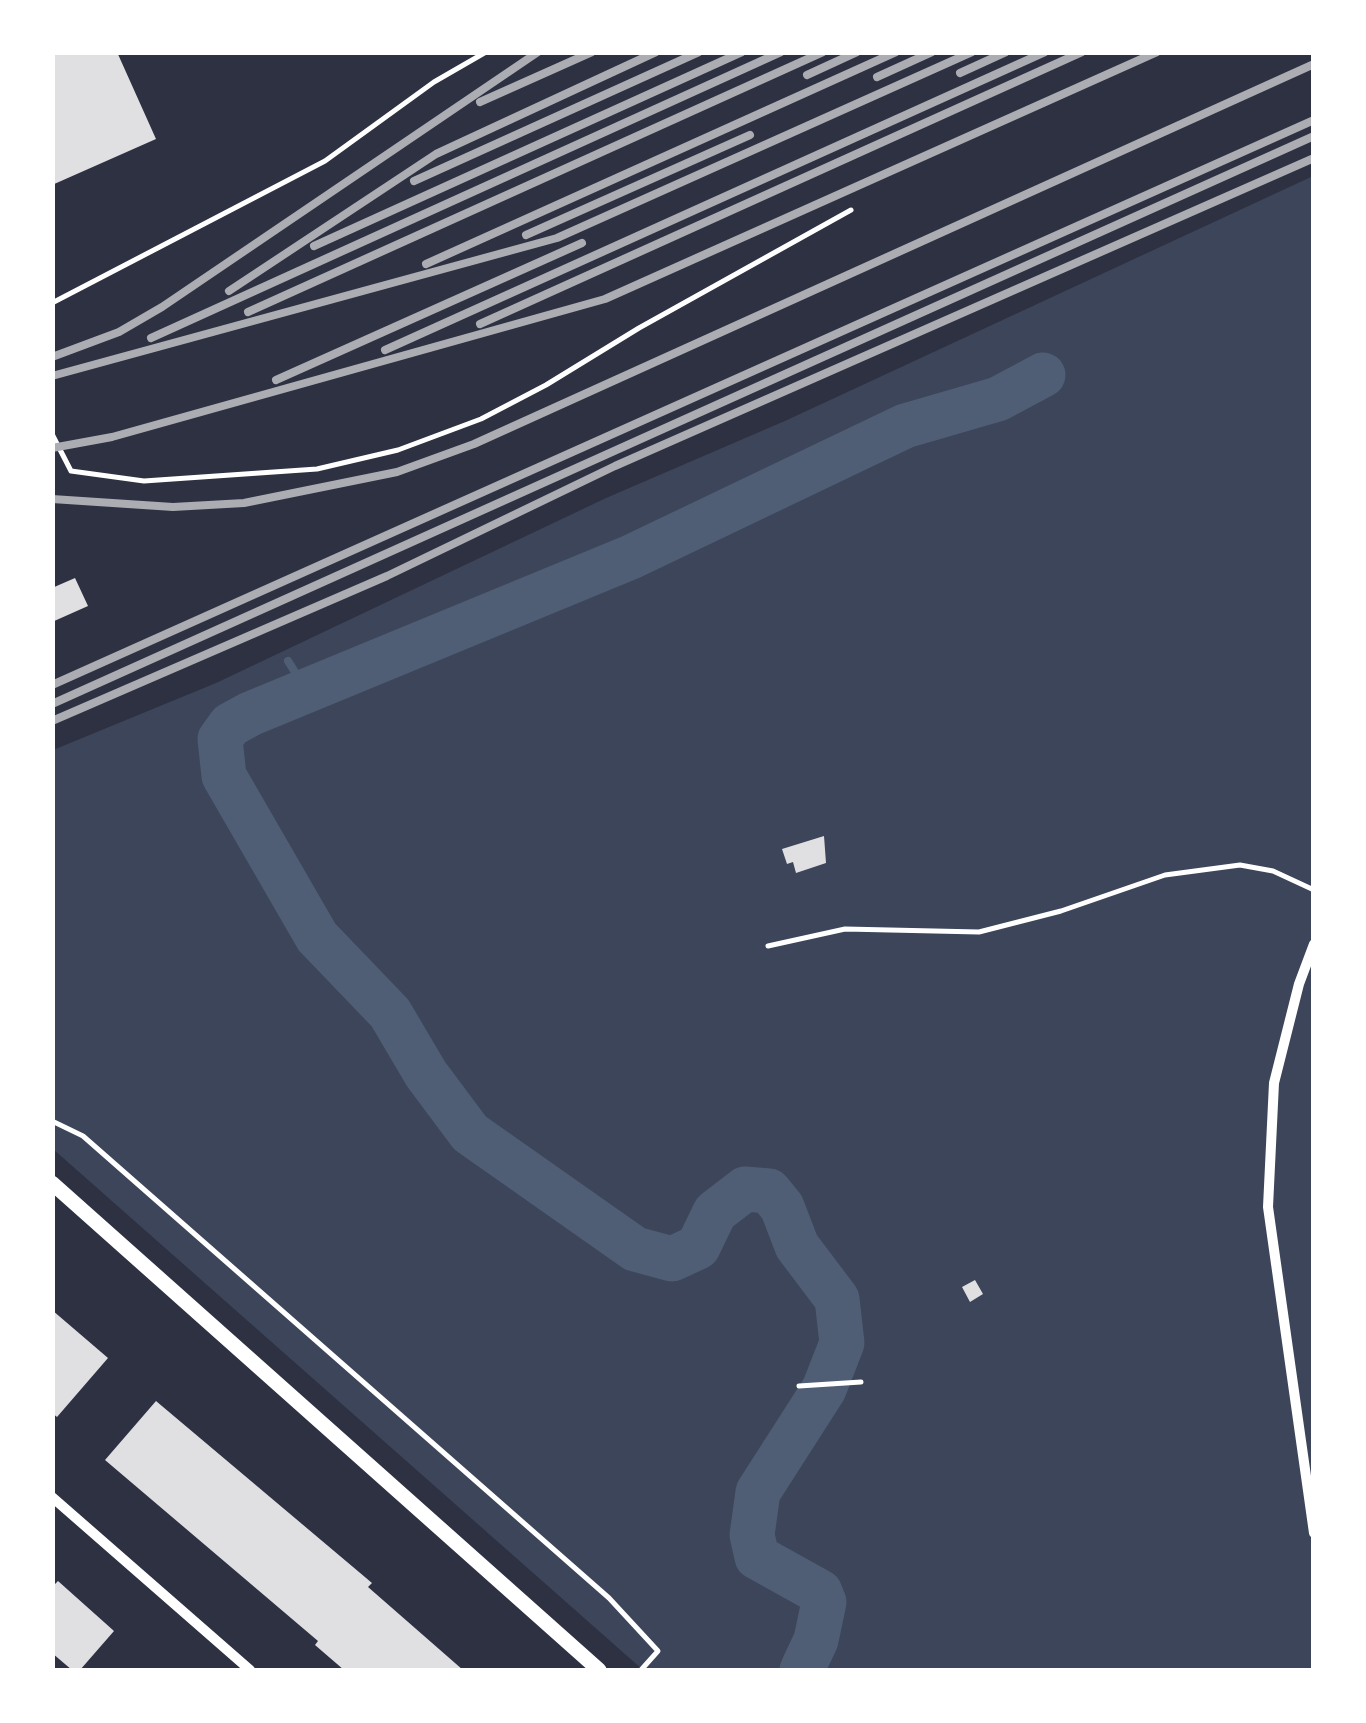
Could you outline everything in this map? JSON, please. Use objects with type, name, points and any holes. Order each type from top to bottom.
[{"type":"main road","points":[[52,1183],[599,1670]]},
{"type":"street","points":[[1314,944],[1298,984],[1274,1083],[1268,1207],[1314,1533]]},
{"type":"street","points":[[57,1500],[250,1670]]},
{"type":"lane","points":[[52,303],[325,161],[434,82],[486,52]]},
{"type":"lane","points":[[52,434],[71,471],[144,481],[317,469],[398,450],[481,418],[546,385],[851,210]]},
{"type":"lane","points":[[52,1121],[82,1136],[609,1598],[658,1650],[641,1670]]},
{"type":"path","points":[[768,946],[845,928],[979,932],[1062,911],[1165,875],[1240,864],[1273,871],[1314,890]]},
{"type":"path","points":[[799,1386],[861,1382]]},
{"type":"shaded area","points":[[1313,176],[1313,1670],[643,1670],[53,1149],[53,750],[216,683],[606,498],[787,420]]},
{"type":"building","points":[[52,52],[117,52],[156,139],[52,185]]},
{"type":"building","points":[[75,578],[88,606],[52,622],[52,588]]},
{"type":"building","points":[[824,836],[826,863],[796,873],[793,862],[787,864],[782,849]]},
{"type":"building","points":[[975,1280],[983,1294],[970,1302],[962,1287]]},
{"type":"building","points":[[52,1310],[108,1358],[57,1417],[52,1413]]},
{"type":"building","points":[[156,1401],[372,1583],[368,1587],[463,1670],[344,1670],[315,1645],[318,1641],[105,1460]]},
{"type":"building","points":[[58,1581],[114,1631],[80,1670],[72,1670],[52,1653],[52,1587]]},
{"type":"waterway","points":[[802,1670],[816,1640],[824,1602],[820,1592],[757,1557],[752,1535],[758,1492],[824,1389],[842,1343],[837,1299],[797,1246],[782,1207],[769,1191],[745,1189],[715,1212],[698,1247],[672,1259],[635,1249],[470,1133],[426,1074],[390,1013],[317,937],[224,776],[220,739],[230,725],[250,714],[631,557],[905,426],[998,399],[1043,375]]},
{"type":"waterway","points":[[288,661],[307,691]]},
{"type":"railway","points":[[52,357],[119,332],[162,307],[538,52]]},
{"type":"railway","points":[[480,102],[592,52]]},
{"type":"railway","points":[[229,291],[436,154],[656,52]]},
{"type":"railway","points":[[414,181],[699,52]]},
{"type":"railway","points":[[314,246],[742,52]]},
{"type":"railway","points":[[151,338],[781,52]]},
{"type":"railway","points":[[248,312],[823,52]]},
{"type":"railway","points":[[807,75],[857,52]]},
{"type":"railway","points":[[426,264],[896,52]]},
{"type":"railway","points":[[877,77],[932,52]]},
{"type":"railway","points":[[52,376],[557,238],[972,52]]},
{"type":"railway","points":[[960,73],[1006,52]]},
{"type":"railway","points":[[385,350],[1045,52]]},
{"type":"railway","points":[[480,324],[1082,52]]},
{"type":"railway","points":[[52,448],[112,437],[605,299],[1157,52]]},
{"type":"railway","points":[[52,499],[173,507],[244,503],[397,472],[474,444],[1314,64]]},
{"type":"railway","points":[[52,685],[1314,120]]},
{"type":"railway","points":[[526,235],[750,135]]},
{"type":"railway","points":[[52,704],[1314,136]]},
{"type":"railway","points":[[52,721],[387,576],[615,466],[1314,158]]},
{"type":"railway","points":[[276,380],[582,243]]}]
